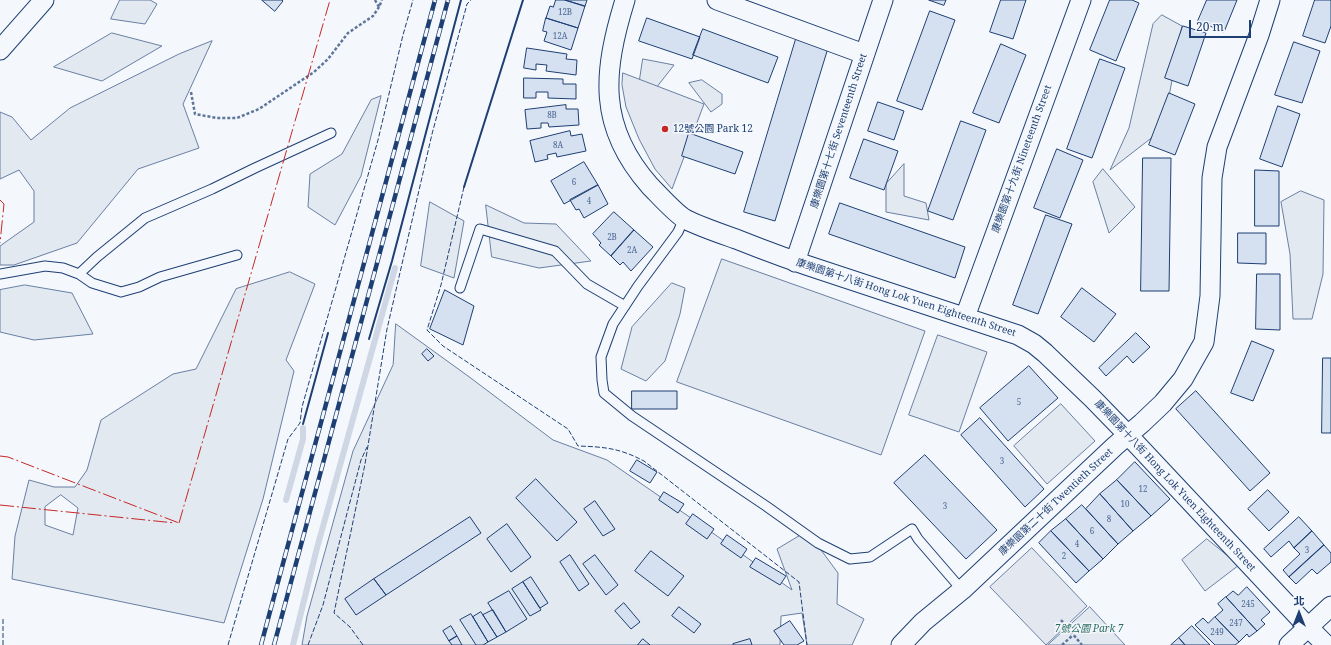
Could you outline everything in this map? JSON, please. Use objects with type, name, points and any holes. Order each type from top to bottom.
[{"type":"street","points":[[0,50],[44,0]]},
{"type":"street","name":"康樂園第十八街 Hong Lok Yuen Eighteenth Street","points":[[625,0],[616,29],[609,70],[608,87],[612,121],[621,142],[635,167],[658,194],[684,218],[718,233],[796,262],[1018,335],[1034,344],[1056,362],[1128,434],[1326,645]]},
{"type":"street","points":[[717,0],[864,54]]},
{"type":"street","name":"康樂園第十七街 Seventeenth Street","points":[[796,262],[883,0]]},
{"type":"street","name":"康樂園第十九街 Nineteenth Street","points":[[965,317],[1081,0]]},
{"type":"street","name":"康樂園第二十街 Twentieth Street","points":[[901,645],[923,622],[962,590],[1163,403],[1183,379],[1204,342],[1210,296],[1212,178],[1217,147],[1259,35],[1270,0]]},
{"type":"street","points":[[1289,645],[1331,606]]},
{"type":"lane","points":[[79,274],[96,257],[145,218],[212,189],[331,133]]},
{"type":"lane","points":[[684,218],[678,232],[624,306],[613,324],[601,357],[604,392],[632,416],[766,506],[818,543],[850,559],[870,557],[912,529],[918,539],[962,590]]},
{"type":"lane","points":[[460,288],[480,229],[555,251],[587,284],[624,306]]},
{"type":"lane","points":[[0,274],[45,266],[63,268],[79,274],[92,283],[121,292],[139,287],[160,277],[237,255]]},
{"type":"path","points":[[375,0],[379,7]]},
{"type":"path","points":[[191,92],[195,114],[217,118],[237,118],[258,109],[314,72],[328,59],[348,33],[373,16],[382,0]]},
{"type":"path","points":[[1061,620],[1082,645]]},
{"type":"path","points":[[1062,645],[1073,635]]},
{"type":"green space","points":[[120,0],[150,0],[157,4],[145,24],[111,19]]},
{"type":"green space","points":[[1162,15],[1182,26],[1163,129],[1110,170],[1129,128],[1153,24]]},
{"type":"green space","points":[[112,33],[162,46],[102,81],[54,67]]},
{"type":"green space","points":[[212,41],[183,104],[199,148],[138,169],[77,243],[14,265],[0,265],[0,246],[34,222],[34,191],[19,170],[0,179],[0,112],[12,117],[31,140],[70,108],[179,54]]},
{"type":"green space","points":[[643,59],[674,65],[649,97],[638,92]]},
{"type":"green space","points":[[702,80],[722,94],[722,104],[711,112],[689,83]]},
{"type":"green space","points":[[381,96],[361,176],[335,225],[308,207],[310,174],[342,154],[371,100]]},
{"type":"green space","points":[[904,164],[904,196],[926,203],[929,220],[886,212],[886,184]]},
{"type":"green space","points":[[1103,169],[1135,207],[1109,233],[1093,182]]},
{"type":"green space","points":[[1301,191],[1324,200],[1323,274],[1312,319],[1293,319],[1290,254],[1281,202]]},
{"type":"green space","points":[[430,202],[464,221],[454,278],[421,266]]},
{"type":"green space","points":[[486,205],[524,223],[556,224],[591,261],[539,268],[492,257]]},
{"type":"green space","points":[[722,259],[925,331],[881,455],[677,382]]},
{"type":"green space","points":[[290,272],[315,284],[286,360],[294,371],[263,499],[224,623],[12,579],[15,536],[29,480],[54,487],[75,487],[87,470],[101,420],[173,374],[196,369],[236,289]],"holes":[[[61,495],[78,508],[73,535],[45,525],[45,507]]]},
{"type":"green space","points":[[672,283],[685,288],[680,314],[665,361],[646,381],[621,369],[632,327]]},
{"type":"green space","points":[[25,285],[72,293],[93,334],[34,340],[0,332],[0,290]]},
{"type":"green space","points":[[396,324],[553,440],[607,460],[792,590],[777,549],[807,531],[838,573],[837,604],[864,619],[852,645],[807,645],[802,613],[781,616],[780,645],[302,645],[307,616],[353,451],[393,365]]},
{"type":"green space","points":[[938,335],[987,352],[959,432],[909,415]]},
{"type":"green space","points":[[1061,404],[1095,441],[1047,484],[1014,446]]},
{"type":"green space","points":[[1207,539],[1239,565],[1205,591],[1182,560]]},
{"type":"green space","name":"7號公園 Park 7","points":[[1090,607],[1125,645],[1048,645]]},
{"type":"shaded area","name":"12號公園 Park 12","points":[[623,73],[704,104],[672,189],[655,169],[639,139],[626,107],[622,85]]},
{"type":"shaded area","points":[[1032,548],[1087,606],[1046,645],[990,587]]},
{"type":"building","points":[[262,0],[282,0],[283,1],[275,11]]},
{"type":"building","points":[[556,0],[565,0],[585,6],[578,28],[546,18],[550,6],[553,7]]},
{"type":"building","points":[[565,0],[587,0],[585,6]]},
{"type":"building","points":[[929,0],[946,0],[944,5]]},
{"type":"building","points":[[1001,0],[1026,0],[1013,39],[990,32]]},
{"type":"building","points":[[1110,0],[1132,0],[1139,3],[1116,61],[1090,50]]},
{"type":"building","points":[[1207,0],[1237,0],[1224,32],[1198,21]]},
{"type":"building","points":[[1315,0],[1331,0],[1331,26],[1325,43],[1303,36]]},
{"type":"building","points":[[930,11],[955,20],[922,110],[897,101]]},
{"type":"building","points":[[546,18],[578,28],[571,50],[544,41],[547,32],[543,31]]},
{"type":"building","points":[[647,18],[700,37],[692,59],[639,41]]},
{"type":"building","points":[[1183,26],[1206,33],[1188,86],[1165,78]]},
{"type":"building","points":[[703,29],[778,57],[768,83],[693,55]]},
{"type":"building","points":[[796,39],[828,48],[775,221],[744,212]]},
{"type":"building","points":[[1294,42],[1320,51],[1302,103],[1275,95]]},
{"type":"building","points":[[1001,44],[1026,55],[999,123],[973,113]]},
{"type":"building","points":[[527,48],[567,54],[566,59],[577,60],[576,75],[546,71],[547,65],[536,64],[536,70],[524,68]]},
{"type":"building","points":[[1100,59],[1125,68],[1092,158],[1067,149]]},
{"type":"building","points":[[524,78],[563,79],[563,84],[576,84],[576,99],[548,98],[548,92],[536,92],[536,98],[524,98]]},
{"type":"building","points":[[1169,93],[1195,104],[1175,155],[1149,145]]},
{"type":"building","points":[[878,102],[904,111],[894,140],[868,131]]},
{"type":"building","points":[[566,105],[566,109],[578,109],[579,125],[549,127],[548,123],[541,123],[541,128],[527,129],[525,110]]},
{"type":"building","points":[[1278,106],[1300,114],[1282,167],[1260,159]]},
{"type":"building","points":[[961,121],[986,130],[953,220],[928,211]]},
{"type":"building","points":[[570,131],[571,136],[582,134],[586,151],[557,157],[556,153],[547,155],[548,159],[535,162],[530,141]]},
{"type":"building","points":[[689,133],[743,152],[735,174],[682,156]]},
{"type":"building","points":[[864,139],[898,151],[884,190],[850,178]]},
{"type":"building","points":[[1057,149],[1083,160],[1060,218],[1034,208]]},
{"type":"building","points":[[1143,158],[1171,158],[1169,291],[1141,291]]},
{"type":"building","points":[[584,162],[598,185],[564,204],[551,181]]},
{"type":"building","points":[[1255,170],[1279,171],[1279,226],[1255,226]]},
{"type":"building","points":[[598,185],[608,204],[584,218],[579,209],[576,210],[570,200]]},
{"type":"building","points":[[840,203],[965,247],[955,278],[829,234]]},
{"type":"building","points":[[614,212],[634,230],[611,256],[599,245],[601,243],[593,234]]},
{"type":"building","points":[[1046,215],[1072,224],[1038,314],[1013,305]]},
{"type":"building","points":[[634,230],[653,247],[631,271],[623,262],[620,265],[611,256]]},
{"type":"building","points":[[1238,233],[1266,233],[1266,264],[1238,263]]},
{"type":"building","points":[[1257,274],[1280,274],[1280,330],[1256,329]]},
{"type":"building","points":[[1082,288],[1116,314],[1094,342],[1061,317]]},
{"type":"building","points":[[445,290],[474,306],[463,345],[430,329]]},
{"type":"building","points":[[1136,333],[1150,347],[1133,363],[1127,356],[1106,376],[1099,368]]},
{"type":"building","points":[[1252,341],[1274,350],[1253,401],[1231,393]]},
{"type":"building","points":[[427,349],[434,356],[428,361],[422,354]]},
{"type":"building","points":[[1323,358],[1331,358],[1331,433],[1322,433]]},
{"type":"building","points":[[1029,366],[1058,398],[1008,441],[980,408]]},
{"type":"building","points":[[632,391],[677,391],[677,409],[632,409]]},
{"type":"building","points":[[1196,391],[1270,473],[1250,491],[1176,409]]},
{"type":"building","points":[[980,418],[1044,489],[1025,507],[961,435]]},
{"type":"building","points":[[925,455],[997,530],[966,559],[894,483]]},
{"type":"building","points":[[637,460],[657,472],[650,483],[630,471]]},
{"type":"building","points":[[1135,462],[1170,499],[1151,516],[1117,480]]},
{"type":"building","points":[[536,479],[577,522],[557,541],[516,498]]},
{"type":"building","points":[[1117,480],[1151,516],[1133,531],[1100,494]]},
{"type":"building","points":[[1268,490],[1289,512],[1269,531],[1248,509]]},
{"type":"building","points":[[664,492],[684,504],[678,513],[659,500]]},
{"type":"building","points":[[1100,494],[1133,531],[1118,544],[1086,509]]},
{"type":"building","points":[[595,501],[615,529],[603,536],[584,509]]},
{"type":"building","points":[[1082,505],[1118,544],[1103,559],[1066,519]]},
{"type":"building","points":[[693,514],[714,529],[707,539],[686,524]]},
{"type":"building","points":[[470,517],[481,533],[386,595],[374,579]]},
{"type":"building","points":[[1299,517],[1312,531],[1294,548],[1289,541],[1271,557],[1264,549]]},
{"type":"building","points":[[1066,519],[1103,559],[1089,571],[1051,531]]},
{"type":"building","points":[[507,524],[531,557],[511,572],[487,539]]},
{"type":"building","points":[[1051,531],[1089,571],[1076,583],[1039,543]]},
{"type":"building","points":[[1312,531],[1324,545],[1289,577],[1283,570],[1300,554],[1294,548]]},
{"type":"building","points":[[727,535],[747,549],[741,558],[721,544]]},
{"type":"building","points":[[1324,545],[1331,553],[1331,562],[1317,574],[1312,569],[1296,584],[1289,577]]},
{"type":"building","points":[[651,551],[684,576],[668,596],[635,571]]},
{"type":"building","points":[[570,555],[589,584],[579,591],[560,562]]},
{"type":"building","points":[[595,555],[618,585],[606,595],[583,564]]},
{"type":"building","points":[[756,558],[786,576],[780,585],[750,567]]},
{"type":"building","points":[[531,577],[548,603],[540,608],[523,582]]},
{"type":"building","points":[[374,579],[386,595],[356,615],[345,599]]},
{"type":"building","points":[[523,582],[541,610],[530,616],[512,589]]},
{"type":"building","points":[[1247,587],[1270,612],[1261,620],[1265,624],[1257,631],[1226,597],[1233,591],[1238,595]]},
{"type":"building","points":[[509,591],[527,619],[506,632],[488,603]]},
{"type":"building","points":[[1226,597],[1257,631],[1249,637],[1247,634],[1239,642],[1215,617],[1223,610],[1218,604]]},
{"type":"building","points":[[624,603],[640,622],[631,629],[615,611]]},
{"type":"building","points":[[679,607],[701,624],[694,633],[672,616]]},
{"type":"building","points":[[493,610],[506,632],[497,637],[483,615]]},
{"type":"building","points":[[481,612],[497,637],[488,642],[473,617]]},
{"type":"building","points":[[471,614],[488,642],[483,645],[476,645],[460,620]]},
{"type":"building","points":[[1215,617],[1239,642],[1235,645],[1215,645],[1195,625],[1203,618],[1208,623]]},
{"type":"building","points":[[790,621],[804,641],[797,645],[784,645],[774,631]]},
{"type":"building","points":[[451,626],[457,636],[449,641],[443,631]]},
{"type":"building","points":[[1192,626],[1210,645],[1185,645],[1179,638]]},
{"type":"building","points":[[457,636],[462,645],[452,645],[449,641]]},
{"type":"building","points":[[1179,638],[1185,645],[1171,645]]},
{"type":"building","points":[[643,639],[650,645],[638,645]]},
{"type":"building","points":[[750,639],[752,645],[733,645],[733,644]]},
{"type":"waterway","points":[[293,645],[317,548],[395,268]]},
{"type":"waterway","points":[[286,500],[303,439],[303,428]]},
{"type":"railway","points":[[261,645],[435,0]]},
{"type":"railway","points":[[274,645],[448,0]]},
{"type":"fence","points":[[228,645],[288,439],[300,423],[302,407],[378,140],[403,35],[413,0]]},
{"type":"fence","points":[[363,645],[350,627],[334,613],[365,464],[387,329],[432,134],[467,4],[471,0]]},
{"type":"fence","points":[[464,187],[441,285],[427,330],[443,346],[568,429],[578,446],[612,449],[627,453],[644,461],[799,582],[807,645]]},
{"type":"fence","points":[[308,645],[323,605],[361,460],[367,447]]},
{"type":"fence","points":[[3,617],[3,645]]},
{"type":"wall","points":[[369,339],[392,261],[461,0]]},
{"type":"wall","points":[[464,187],[523,0]]},
{"type":"wall","points":[[303,424],[328,333]]},
{"type":"power","points":[[179,523],[330,0]]},
{"type":"power","points":[[0,200],[4,204],[0,243]]},
{"type":"power","points":[[0,456],[8,457],[179,523]]},
{"type":"power","points":[[0,505],[175,523]]},
{"type":"place","name":"12號公園 Park 12","points":[[665,129]]}]
